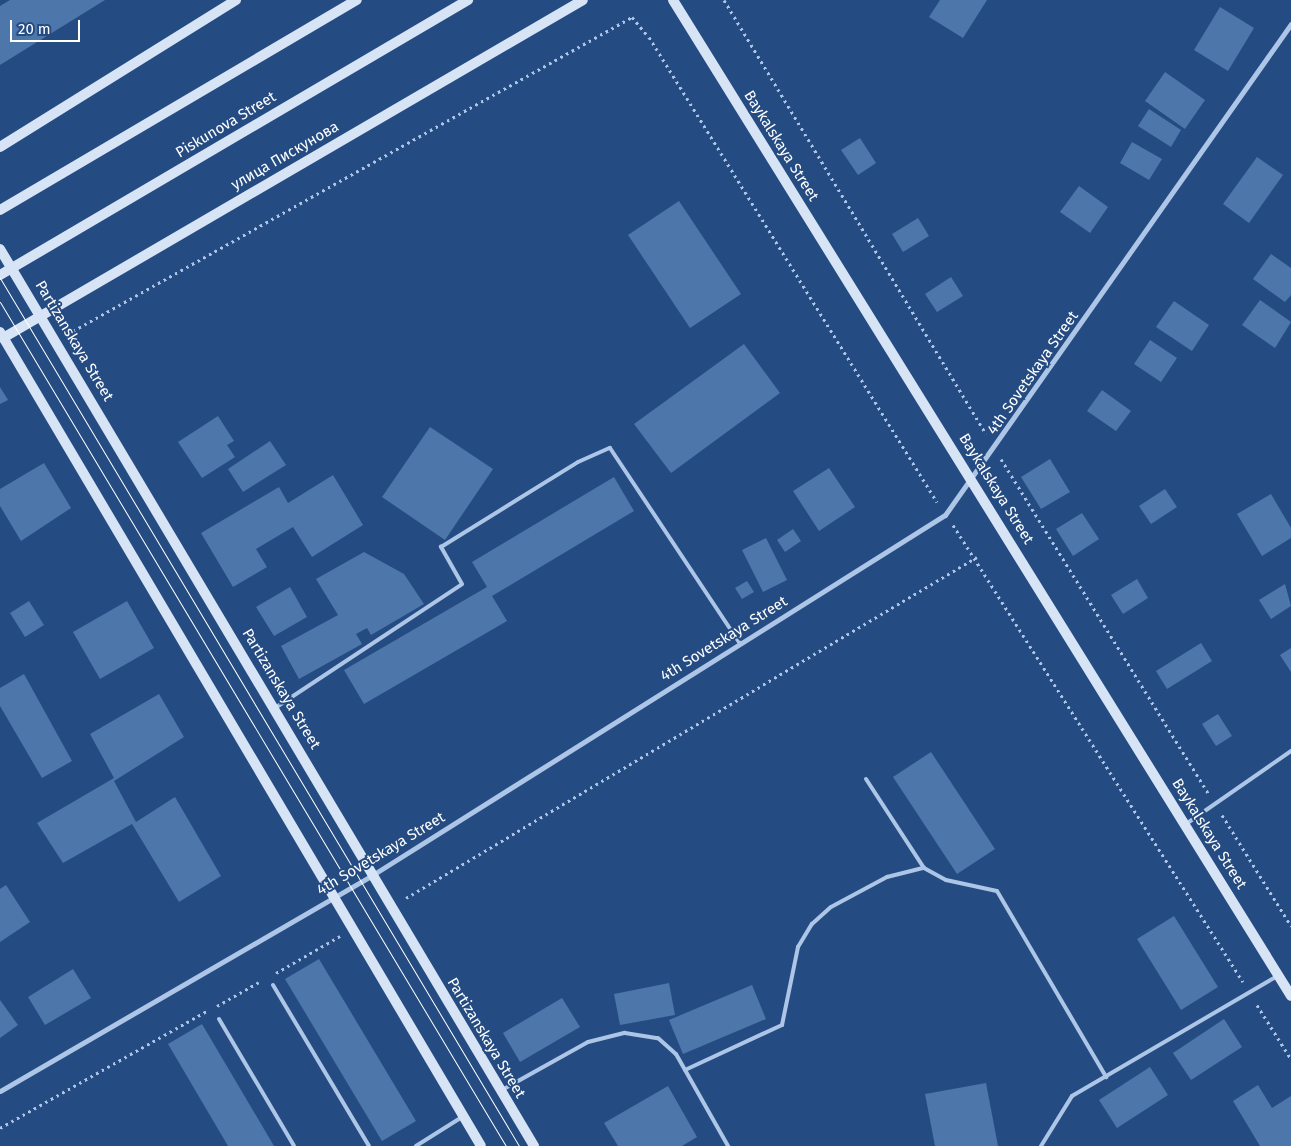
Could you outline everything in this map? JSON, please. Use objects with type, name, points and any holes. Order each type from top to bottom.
[{"type":"street","points":[[0,147],[236,0]]},
{"type":"street","points":[[0,210],[357,0]]},
{"type":"street","name":"Piskunova Street","points":[[0,275],[468,0]]},
{"type":"street","name":"улица Пискунова","points":[[2,335],[42,314],[583,0]]},
{"type":"street","name":"Baykalskaya Street","points":[[673,0],[972,478],[1291,996]]},
{"type":"street","name":"4th Sovetskaya Street","points":[[0,1091],[374,874],[945,515],[995,450],[1291,24]]},
{"type":"street","name":"Partizanskaya Street","points":[[0,248],[42,314],[534,1146]]},
{"type":"street","points":[[2,335],[481,1146]]},
{"type":"lane","points":[[275,708],[462,584],[441,547],[578,462],[610,448],[740,644]]},
{"type":"lane","points":[[1186,824],[1291,751]]},
{"type":"lane","points":[[866,779],[924,868],[946,880],[997,891],[1106,1077]]},
{"type":"lane","points":[[685,1070],[782,1025],[798,946],[812,924],[831,907],[887,877],[924,868]]},
{"type":"lane","points":[[1041,1146],[1072,1096],[1250,994],[1278,975]]},
{"type":"lane","points":[[273,985],[369,1146]]},
{"type":"lane","points":[[219,1019],[294,1146]]},
{"type":"lane","points":[[500,1091],[588,1042],[625,1033],[658,1038],[685,1070],[728,1146]]},
{"type":"lane","points":[[416,1146],[463,1116]]},
{"type":"path","points":[[724,0],[995,450],[1291,926]]},
{"type":"path","points":[[73,331],[632,17],[649,37],[945,515],[977,557],[1291,1059]]},
{"type":"path","points":[[406,898],[977,557]]},
{"type":"path","points":[[271,975],[340,936]]},
{"type":"path","points":[[0,1128],[263,980]]},
{"type":"building","points":[[10,0],[105,0],[0,65],[0,6]]},
{"type":"building","points":[[940,0],[987,0],[963,38],[929,17]]},
{"type":"building","points":[[1220,7],[1254,28],[1228,71],[1194,50]]},
{"type":"building","points":[[1165,72],[1205,100],[1185,129],[1145,101]]},
{"type":"building","points":[[1149,109],[1181,130],[1171,147],[1138,126]]},
{"type":"building","points":[[860,138],[876,163],[858,175],[841,150]]},
{"type":"building","points":[[1132,142],[1162,159],[1149,180],[1120,163]]},
{"type":"building","points":[[1257,157],[1283,175],[1249,223],[1223,204]]},
{"type":"building","points":[[1079,186],[1108,207],[1090,233],[1060,212]]},
{"type":"building","points":[[679,201],[741,294],[690,328],[628,235]]},
{"type":"building","points":[[918,218],[929,236],[903,252],[892,234]]},
{"type":"building","points":[[1271,254],[1291,268],[1291,295],[1285,302],[1253,279]]},
{"type":"building","points":[[951,277],[963,296],[937,312],[925,294]]},
{"type":"building","points":[[1260,300],[1291,322],[1275,348],[1242,325]]},
{"type":"building","points":[[1174,301],[1209,325],[1192,351],[1156,327]]},
{"type":"building","points":[[1150,340],[1177,358],[1161,382],[1134,364]]},
{"type":"building","points":[[744,344],[780,393],[671,473],[634,424]]},
{"type":"building","points":[[0,387],[8,400],[0,404]]},
{"type":"building","points":[[1102,390],[1131,411],[1116,431],[1087,411]]},
{"type":"building","points":[[218,416],[234,441],[227,445],[235,457],[202,478],[178,442]]},
{"type":"building","points":[[430,427],[493,469],[445,540],[382,497]]},
{"type":"building","points":[[270,441],[286,465],[243,492],[228,469]]},
{"type":"building","points":[[1050,459],[1070,492],[1041,509],[1021,477]]},
{"type":"building","points":[[44,463],[71,508],[21,541],[0,506],[0,489]]},
{"type":"building","points":[[829,468],[855,507],[819,531],[793,491]]},
{"type":"building","points":[[333,475],[363,525],[312,557],[293,527],[256,549],[267,567],[233,587],[201,533],[279,487],[288,503]]},
{"type":"building","points":[[614,477],[634,511],[492,596],[507,621],[364,704],[344,670],[487,587],[472,562]]},
{"type":"building","points":[[1165,489],[1177,507],[1151,524],[1139,506]]},
{"type":"building","points":[[1271,494],[1291,528],[1291,538],[1262,556],[1237,514]]},
{"type":"building","points":[[1082,513],[1099,539],[1073,556],[1056,529]]},
{"type":"building","points":[[793,529],[801,541],[785,552],[777,540]]},
{"type":"building","points":[[766,538],[787,580],[763,592],[742,550]]},
{"type":"building","points":[[364,552],[404,574],[424,604],[371,635],[367,628],[356,634],[362,644],[299,679],[281,646],[338,615],[316,579]]},
{"type":"building","points":[[1137,579],[1148,598],[1123,614],[1111,595]]},
{"type":"building","points":[[747,581],[754,592],[742,599],[735,588]]},
{"type":"building","points":[[1285,584],[1291,606],[1271,619],[1259,600]]},
{"type":"building","points":[[290,587],[307,617],[274,636],[256,607]]},
{"type":"building","points":[[29,601],[44,625],[25,637],[10,613]]},
{"type":"building","points":[[127,601],[154,648],[100,679],[73,632]]},
{"type":"building","points":[[1201,643],[1212,661],[1167,689],[1156,671]]},
{"type":"building","points":[[1291,648],[1291,672],[1280,655]]},
{"type":"building","points":[[24,674],[72,761],[42,778],[0,706],[0,688]]},
{"type":"building","points":[[159,694],[184,737],[114,781],[136,822],[175,797],[221,876],[179,902],[132,824],[63,863],[37,823],[114,778],[90,734]]},
{"type":"building","points":[[1218,714],[1232,736],[1216,746],[1202,724]]},
{"type":"building","points":[[931,752],[995,849],[957,874],[893,777]]},
{"type":"building","points":[[6,885],[30,922],[0,942],[0,889]]},
{"type":"building","points":[[1174,916],[1218,987],[1181,1010],[1137,939]]},
{"type":"building","points":[[319,959],[416,1121],[382,1141],[285,979]]},
{"type":"building","points":[[73,969],[91,998],[45,1025],[28,997]]},
{"type":"building","points":[[669,983],[675,1015],[620,1025],[614,994]]},
{"type":"building","points":[[752,985],[766,1019],[683,1054],[669,1020]]},
{"type":"building","points":[[562,998],[580,1027],[520,1062],[503,1033]]},
{"type":"building","points":[[0,1000],[18,1025],[0,1038]]},
{"type":"building","points":[[1224,1019],[1242,1047],[1191,1080],[1173,1053]]},
{"type":"building","points":[[202,1024],[274,1146],[228,1146],[168,1044]]},
{"type":"building","points":[[1150,1067],[1168,1095],[1117,1128],[1099,1100]]},
{"type":"building","points":[[986,1083],[998,1146],[935,1146],[925,1094]]},
{"type":"building","points":[[1258,1085],[1272,1108],[1291,1096],[1291,1146],[1260,1146],[1233,1101]]},
{"type":"building","points":[[668,1086],[697,1137],[682,1146],[618,1146],[604,1123]]},
{"type":"tram line","points":[[0,278],[519,1146]]},
{"type":"tram line","points":[[0,302],[506,1146]]}]
